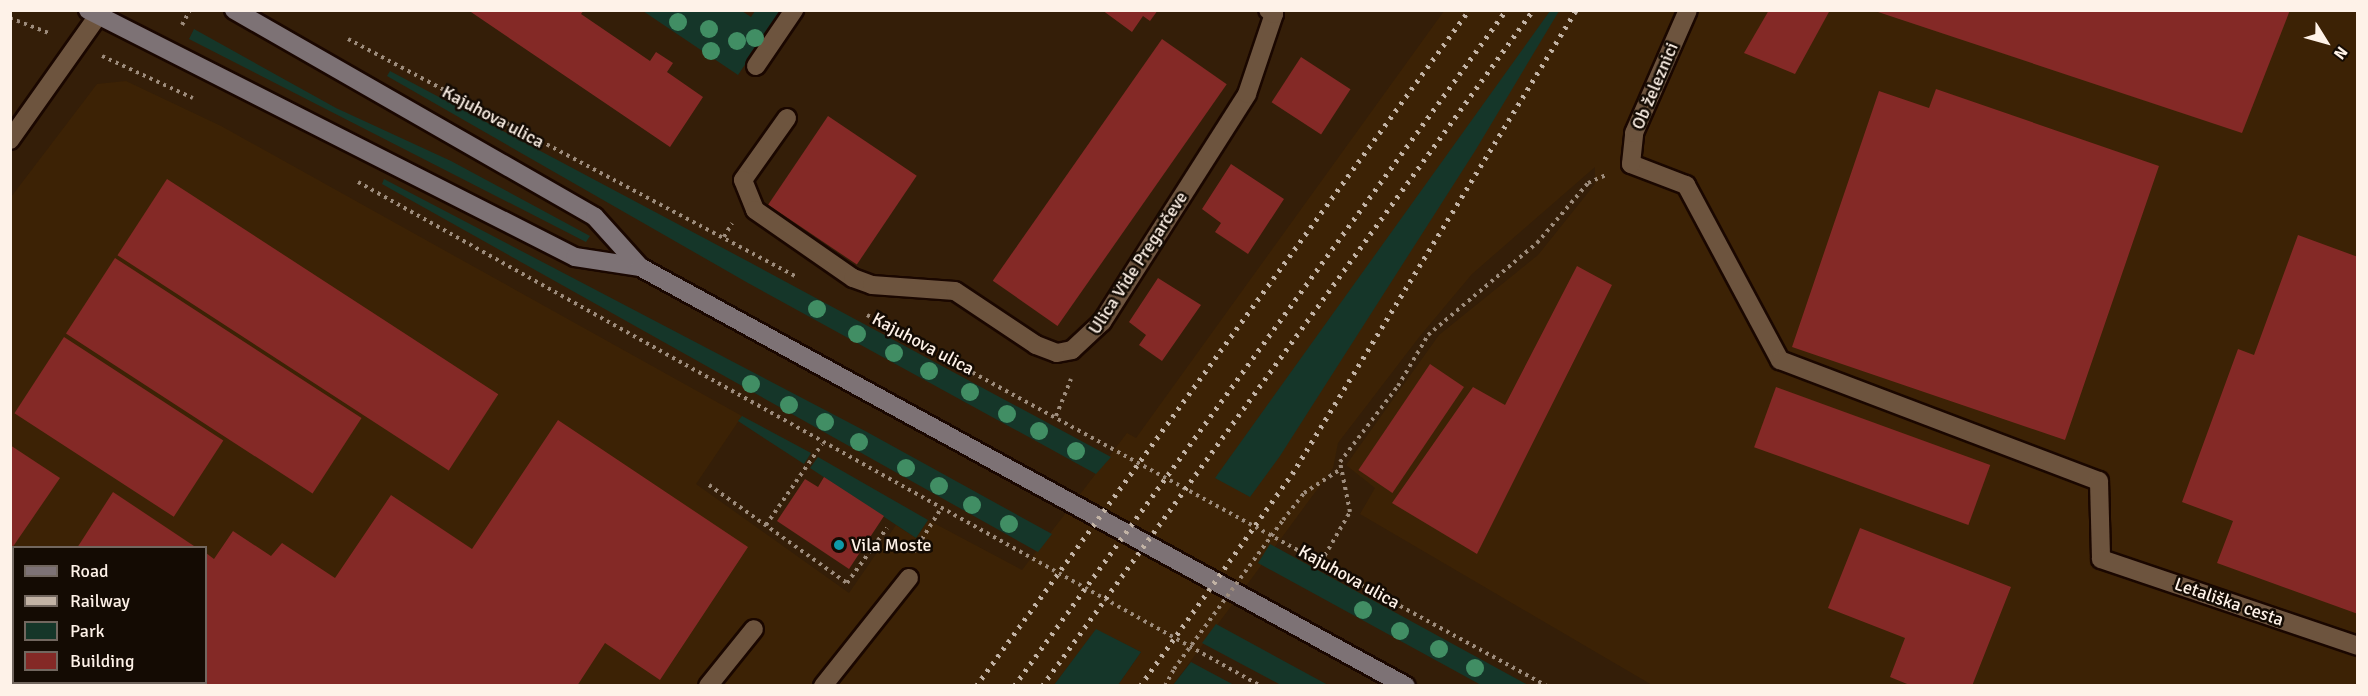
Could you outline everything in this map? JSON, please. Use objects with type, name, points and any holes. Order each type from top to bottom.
[{"type":"main road","name":"Kajuhova ulica","points":[[234,10],[595,217],[640,267],[1406,686]]},
{"type":"main road","name":"Kajuhova ulica","points":[[96,12],[575,257],[640,267]]},
{"type":"street","points":[[756,66],[794,10]]},
{"type":"street","name":"Ob železnici","points":[[1631,164],[1634,133],[1688,10]]},
{"type":"street","points":[[10,140],[96,12]]},
{"type":"street","name":"Ulica Vide Pregarčeve","points":[[788,118],[743,180],[755,210],[853,278],[872,285],[955,291],[1036,345],[1057,352],[1072,350],[1102,322],[1247,94],[1272,12]]},
{"type":"street","name":"Letališka cesta","points":[[1631,164],[1686,185],[1780,360],[2099,481],[2101,559],[2358,646]]},
{"type":"street","points":[[823,686],[908,571]]},
{"type":"street","points":[[708,686],[754,629]]},
{"type":"path","points":[[10,18],[33,26]]},
{"type":"path","name":"Kajuhova ulica","points":[[336,33],[807,282]]},
{"type":"path","points":[[114,62],[200,101]]},
{"type":"path","points":[[1321,562],[1350,512],[1340,462],[1398,386],[1428,335],[1537,243],[1588,183],[1631,164]]},
{"type":"path","points":[[350,178],[940,510],[1261,686]]},
{"type":"path","name":"Kajuhova ulica","points":[[859,310],[1547,686]]},
{"type":"path","points":[[1056,416],[1071,387]]},
{"type":"path","points":[[766,525],[822,444]]},
{"type":"path","points":[[1165,686],[1174,669],[1304,493],[1341,469]]},
{"type":"path","points":[[709,484],[847,583],[887,528]]},
{"type":"path","points":[[908,571],[940,510]]},
{"type":"shaded area","points":[[1444,11],[2357,11],[2357,685],[1652,685],[1360,514],[1375,488],[1346,465],[1439,335],[1538,255],[1595,184],[1595,167],[1472,274],[1420,336],[1338,443],[1333,468],[1173,685],[1118,685],[1141,652],[1096,630],[1054,685],[11,686],[11,197],[97,84],[126,81],[221,126],[742,416],[696,484],[849,593],[896,525],[916,538],[928,520],[1022,570],[1127,433],[1136,438]]},
{"type":"green space","points":[[643,11],[742,11],[751,17],[755,11],[781,11],[738,75]]},
{"type":"green space","points":[[1550,11],[1559,11],[1475,151],[1280,456],[1250,497],[1215,478]]},
{"type":"green space","points":[[194,29],[336,108],[451,161],[590,236],[586,242],[189,39]]},
{"type":"green space","points":[[390,71],[1111,457],[1096,474],[748,283],[387,76]]},
{"type":"green space","points":[[384,179],[867,432],[1052,534],[1038,552],[382,184]]},
{"type":"green space","points":[[742,416],[811,453],[804,464],[738,421]]},
{"type":"green space","points":[[818,457],[928,520],[916,538],[810,468]]},
{"type":"green space","points":[[1270,544],[1528,685],[1481,685],[1258,563]]},
{"type":"green space","points":[[1216,624],[1328,685],[1281,685],[1202,643]]},
{"type":"green space","points":[[1096,629],[1141,652],[1118,685],[1054,685]]},
{"type":"green space","points":[[1191,662],[1234,685],[1173,685]]},
{"type":"building","points":[[468,10],[584,10],[581,14],[650,61],[656,52],[673,63],[667,72],[703,97],[670,147]]},
{"type":"building","points":[[1102,10],[1158,10],[1150,21],[1143,16],[1132,32]]},
{"type":"building","points":[[1769,10],[1830,10],[1795,74],[1744,53]]},
{"type":"building","points":[[1872,10],[2290,10],[2242,133]]},
{"type":"building","points":[[1162,39],[1227,84],[1058,326],[993,281]]},
{"type":"building","points":[[1301,57],[1350,89],[1321,134],[1272,102]]},
{"type":"building","points":[[1936,89],[2159,166],[2065,440],[1792,347],[1879,91],[1929,108]]},
{"type":"building","points":[[828,116],[917,176],[857,265],[768,205]]},
{"type":"building","points":[[1231,164],[1284,199],[1248,254],[1215,232],[1221,223],[1202,209]]},
{"type":"building","points":[[167,179],[498,394],[449,470],[117,255]]},
{"type":"building","points":[[2298,235],[2358,257],[2358,614],[2217,563],[2233,521],[2182,502],[2238,349],[2254,355]]},
{"type":"building","points":[[115,258],[362,418],[313,494],[66,333]]},
{"type":"building","points":[[1577,266],[1612,285],[1477,554],[1392,503],[1473,387],[1505,405]]},
{"type":"building","points":[[1158,278],[1201,305],[1162,361],[1139,345],[1146,335],[1129,322]]},
{"type":"building","points":[[64,337],[223,440],[174,517],[14,413]]},
{"type":"building","points":[[1430,364],[1464,387],[1392,493],[1358,470]]},
{"type":"building","points":[[1776,387],[1990,465],[1968,525],[1754,447]]},
{"type":"building","points":[[558,420],[748,547],[660,680],[605,643],[577,686],[168,686],[207,684],[207,554],[214,559],[233,531],[271,556],[282,543],[335,578],[391,495],[472,549]]},
{"type":"building","points":[[10,445],[60,478],[10,551]]},
{"type":"building","name":"Vila Moste","points":[[824,477],[884,516],[849,569],[777,521],[805,479],[818,487]]},
{"type":"building","points":[[113,492],[194,546],[78,546]]},
{"type":"building","points":[[1860,528],[2011,587],[1972,686],[1912,686],[1890,677],[1905,638],[1828,608]]},
{"type":"railway","points":[[976,686],[1469,10]]},
{"type":"railway","points":[[1014,686],[1506,10]]},
{"type":"railway","points":[[1042,686],[1533,10]]},
{"type":"railway","points":[[1140,686],[1292,474],[1576,10]]},
{"type":"place","name":"Vila Moste","points":[[839,545]]}]
